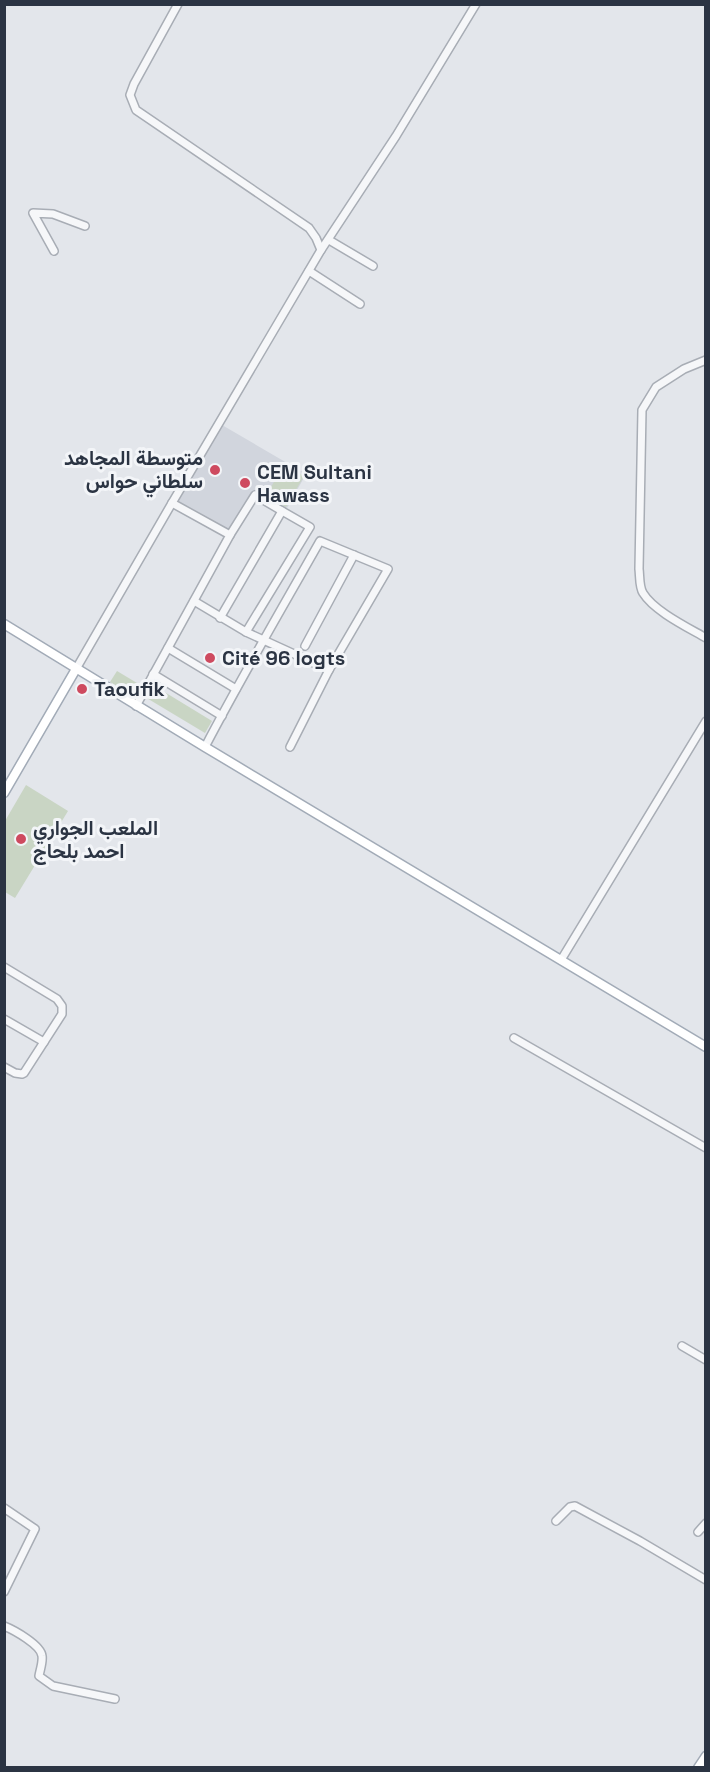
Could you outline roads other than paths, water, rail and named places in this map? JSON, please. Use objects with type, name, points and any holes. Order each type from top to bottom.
[{"type":"main road","points":[[4,624],[136,706],[705,1045]]},
{"type":"main road","points":[[4,794],[76,669]]},
{"type":"main road","points":[[698,1767],[705,1756]]},
{"type":"street","points":[[178,4],[134,84],[130,95],[136,110],[309,228],[321,250]]},
{"type":"street","points":[[76,669],[321,250],[402,126],[476,4]]},
{"type":"street","points":[[54,251],[33,213],[53,214],[85,226]]},
{"type":"street","points":[[328,240],[373,266]]},
{"type":"street","points":[[309,271],[360,304]]},
{"type":"street","points":[[705,360],[684,369],[656,387],[642,410],[639,569],[642,592],[673,619],[705,638]]},
{"type":"street","points":[[136,706],[255,495],[310,527],[246,632]]},
{"type":"street","points":[[172,503],[230,536]]},
{"type":"street","points":[[220,618],[282,511]]},
{"type":"street","points":[[205,747],[320,541],[388,569],[329,670],[290,747]]},
{"type":"street","points":[[305,646],[354,555]]},
{"type":"street","points":[[194,601],[246,632],[329,670]]},
{"type":"street","points":[[168,648],[236,689]]},
{"type":"street","points":[[153,674],[222,716]]},
{"type":"street","points":[[561,960],[705,721]]},
{"type":"street","points":[[4,968],[57,999],[62,1006],[62,1014],[22,1074],[4,1067]]},
{"type":"street","points":[[4,1019],[44,1042]]},
{"type":"street","points":[[514,1038],[705,1148]]},
{"type":"street","points":[[682,1346],[705,1360]]},
{"type":"street","points":[[556,1521],[570,1507],[575,1506],[640,1541],[705,1581]]},
{"type":"street","points":[[4,1508],[35,1529],[4,1592]]},
{"type":"street","points":[[698,1532],[705,1523]]},
{"type":"street","points":[[4,1626],[25,1637],[40,1650],[42,1656],[39,1676],[53,1686],[115,1699]]},
{"type":"place","name":"متوسطة المجاهد سلطاني حواس","points":[[215,470]]},
{"type":"place","name":"CEM Sultani Hawass","points":[[245,483]]},
{"type":"place","name":"Cité 96 logts","points":[[210,658]]},
{"type":"place","name":"Taoufik","points":[[82,689]]},
{"type":"place","name":"الملعب الجواري احمد بلحاج","points":[[21,839]]}]
